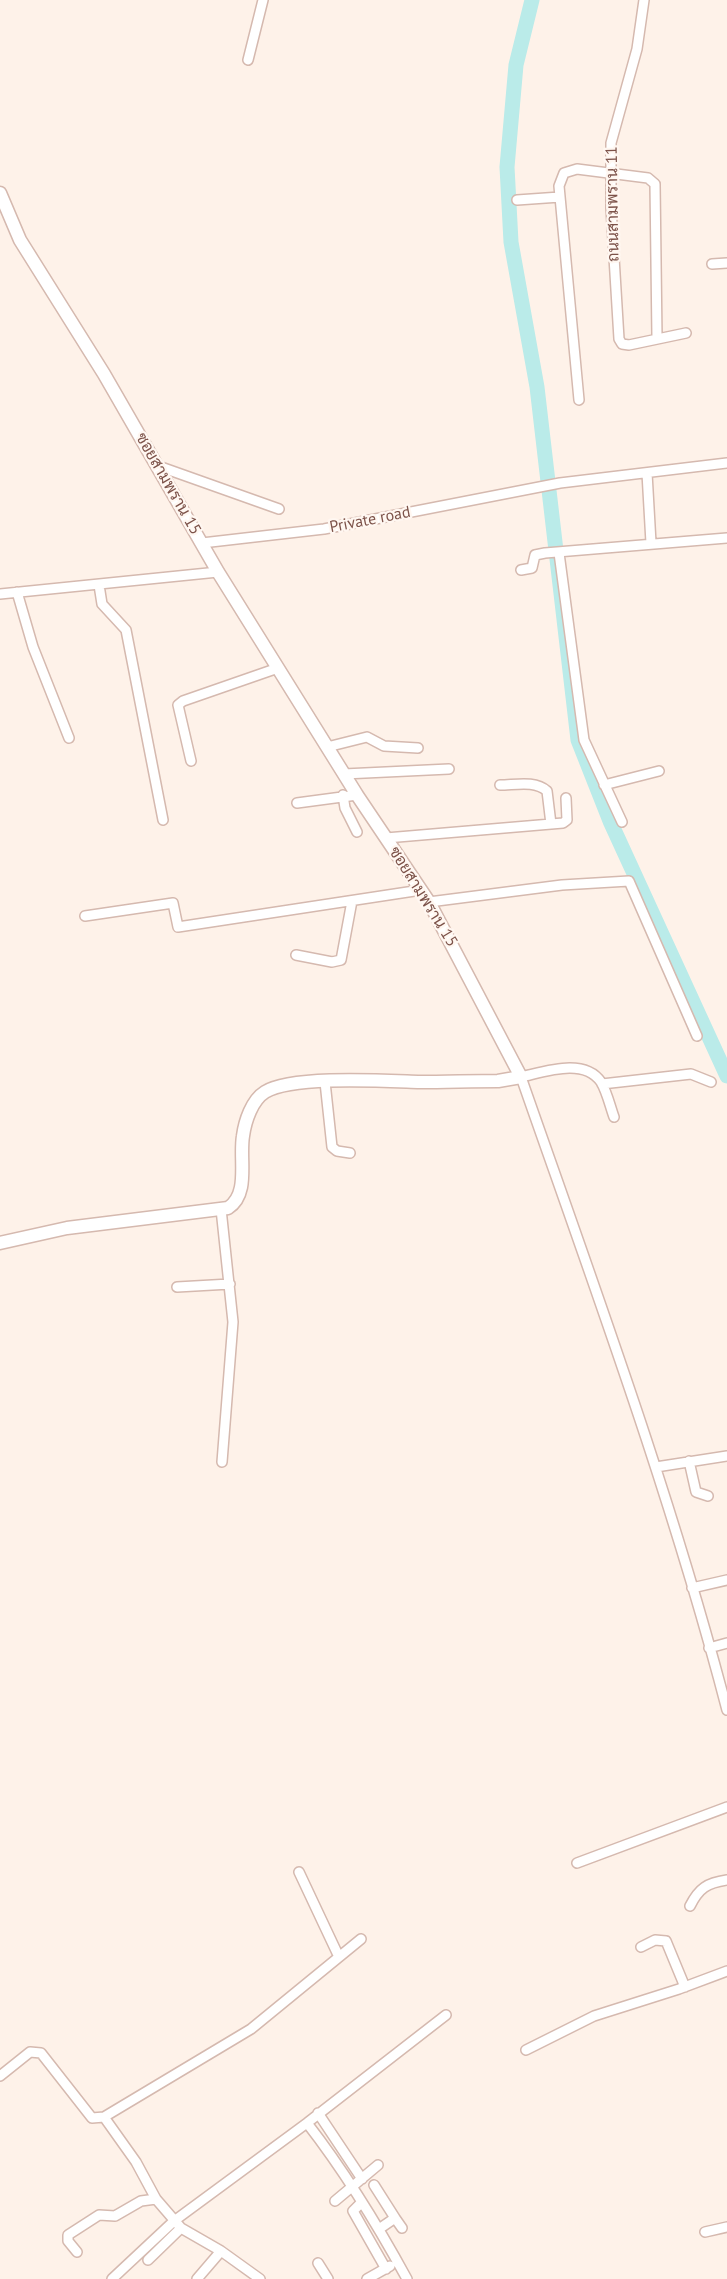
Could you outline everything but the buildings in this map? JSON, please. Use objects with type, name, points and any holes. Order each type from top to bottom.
[{"type":"street","points":[[248,60],[263,0]]},
{"type":"street","name":"ถนนสามพราน 11","points":[[644,0],[637,49],[611,143],[610,173],[619,339],[622,344],[629,345],[686,333]]},
{"type":"street","points":[[579,400],[559,186],[564,173],[577,169],[648,178],[655,184],[657,338]]},
{"type":"street","name":"ซอยสามพราน 15","points":[[0,194],[20,240],[105,374],[219,572],[357,795],[429,902],[521,1077]]},
{"type":"street","points":[[517,200],[560,197]]},
{"type":"street","points":[[712,264],[727,263]]},
{"type":"street","name":"Private road","points":[[202,543],[324,529],[560,483],[727,463]]},
{"type":"street","points":[[158,466],[279,509]]},
{"type":"street","points":[[647,473],[651,543]]},
{"type":"street","points":[[521,570],[532,568],[535,555],[544,553],[727,538]]},
{"type":"street","points":[[558,553],[584,740],[622,822]]},
{"type":"street","points":[[0,594],[219,572]]},
{"type":"street","points":[[99,585],[102,604],[126,630],[163,820]]},
{"type":"street","points":[[17,592],[33,647],[69,738]]},
{"type":"street","points":[[191,761],[178,705],[183,701],[278,668]]},
{"type":"street","points":[[327,747],[367,736],[384,746],[418,748]]},
{"type":"street","points":[[344,774],[449,769]]},
{"type":"street","points":[[604,785],[659,771]]},
{"type":"street","points":[[500,785],[531,784],[543,787],[547,791],[551,824]]},
{"type":"street","points":[[343,795],[345,808],[357,832]]},
{"type":"street","points":[[297,802],[357,795]]},
{"type":"street","points":[[386,838],[551,824],[567,820],[566,798]]},
{"type":"street","points":[[429,902],[562,885],[630,880],[697,1036]]},
{"type":"street","points":[[85,916],[173,903],[178,927],[421,890]]},
{"type":"street","points":[[296,955],[332,962],[341,960],[352,901]]},
{"type":"street","points":[[0,1243],[67,1227],[221,1209],[237,1203],[241,1194],[243,1134],[247,1117],[264,1092],[279,1087],[325,1082],[498,1081],[552,1070],[578,1068],[597,1078],[602,1084],[614,1117]]},
{"type":"street","points":[[602,1084],[691,1074],[711,1082]]},
{"type":"street","points":[[521,1077],[656,1467],[727,1710]]},
{"type":"street","points":[[325,1082],[332,1147],[337,1151],[350,1154]]},
{"type":"street","points":[[221,1209],[230,1284],[232,1340],[222,1462]]},
{"type":"street","points":[[177,1287],[230,1284]]},
{"type":"street","points":[[656,1467],[727,1456]]},
{"type":"street","points":[[689,1461],[696,1492],[708,1496]]},
{"type":"street","points":[[692,1588],[727,1580]]},
{"type":"street","points":[[709,1648],[727,1643]]},
{"type":"street","points":[[578,1863],[727,1807]]},
{"type":"street","points":[[299,1872],[339,1957]]},
{"type":"street","points":[[690,1906],[699,1890],[711,1883],[727,1880]]},
{"type":"street","points":[[0,2076],[30,2052],[39,2051],[92,2118],[104,2118],[251,2029],[361,1939]]},
{"type":"street","points":[[641,1947],[655,1940],[666,1941],[685,1987]]},
{"type":"street","points":[[526,2050],[594,2016],[727,1971]]},
{"type":"street","points":[[112,2279],[318,2113],[446,2015]]},
{"type":"street","points":[[318,2113],[362,2179]]},
{"type":"street","points":[[104,2118],[136,2162],[156,2199],[178,2224],[221,2251],[249,2276],[260,2279]]},
{"type":"street","points":[[307,2123],[380,2229],[407,2279]]},
{"type":"street","points":[[335,2201],[378,2165]]},
{"type":"street","points":[[374,2185],[402,2228]]},
{"type":"street","points":[[77,2253],[68,2241],[68,2235],[97,2216],[115,2216],[141,2201],[156,2199]]},
{"type":"street","points":[[362,2202],[353,2211],[386,2269]]},
{"type":"street","points":[[380,2229],[395,2218]]},
{"type":"street","points":[[148,2260],[178,2224]]},
{"type":"street","points":[[705,2232],[727,2227]]},
{"type":"street","points":[[197,2279],[221,2251]]},
{"type":"street","points":[[367,2279],[398,2262]]},
{"type":"street","points":[[318,2263],[328,2279]]},
{"type":"waterway","points":[[532,0],[516,65],[507,167],[511,242],[537,387],[578,740],[610,821],[727,1076]]}]
